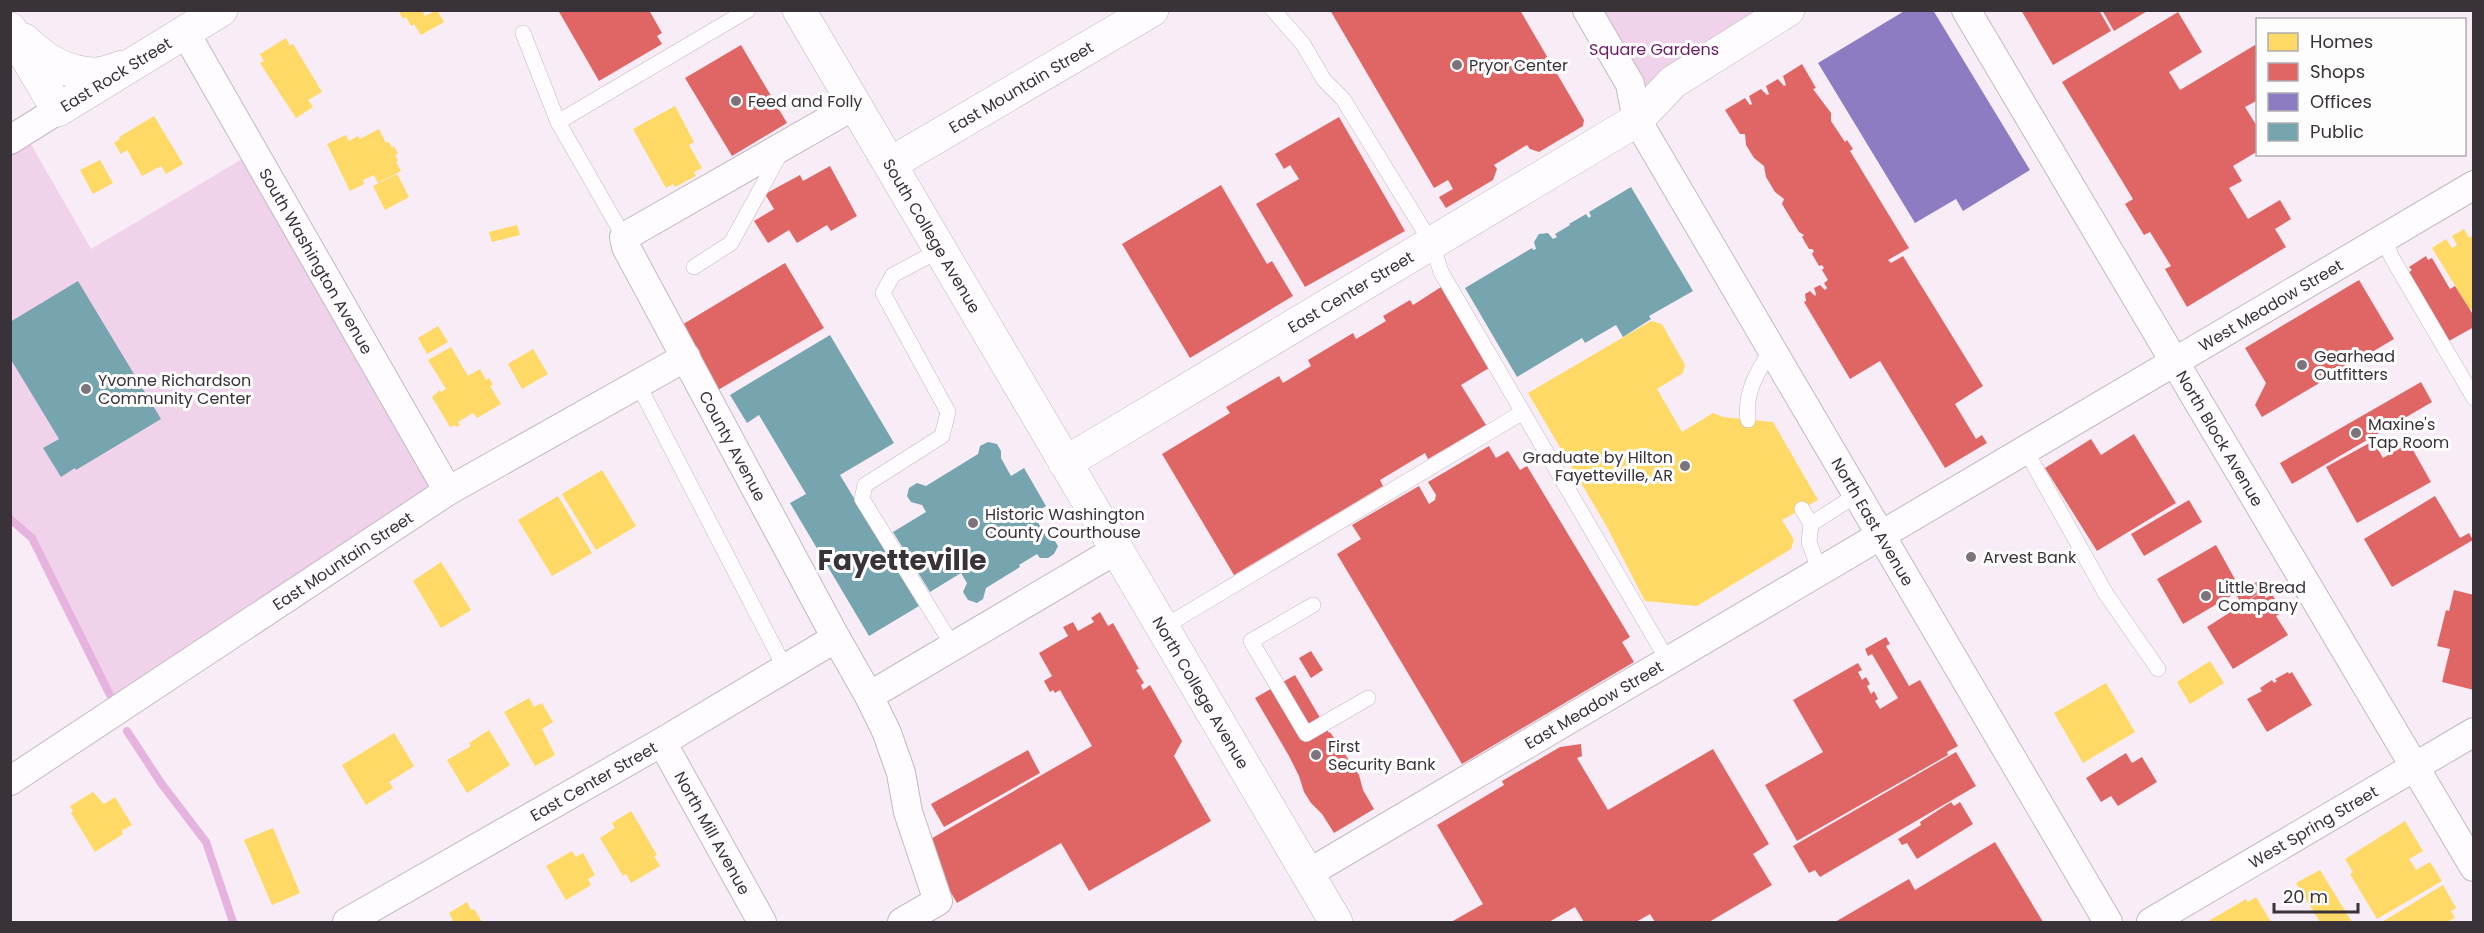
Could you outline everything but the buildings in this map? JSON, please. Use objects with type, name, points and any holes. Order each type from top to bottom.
[{"type":"street","name":"East Rock Street","points":[[10,140],[221,10]]},
{"type":"street","name":"South College Avenue","points":[[798,10],[1065,463]]},
{"type":"street","name":"East Mountain Street","points":[[890,164],[1152,10]]},
{"type":"street","name":"North East Avenue","points":[[1587,10],[1630,84],[1637,120],[2108,922]]},
{"type":"street","name":"East Center Street","points":[[1065,463],[1637,120],[1673,82],[1788,10]]},
{"type":"street","name":"North Block Avenue","points":[[1966,10],[2474,867]]},
{"type":"street","points":[[10,27],[42,58],[67,69],[96,74],[134,64]]},
{"type":"street","points":[[10,27],[58,110]]},
{"type":"street","name":"South Washington Avenue","points":[[185,32],[448,491]]},
{"type":"street","points":[[624,237],[855,105]]},
{"type":"street","name":"West Meadow Street","points":[[1882,535],[2474,185]]},
{"type":"street","name":"County Avenue","points":[[624,237],[626,247],[887,733],[901,773],[908,812],[938,901],[902,922]]},
{"type":"street","name":"East Mountain Street","points":[[10,781],[448,491],[686,357]]},
{"type":"street","name":"North College Avenue","points":[[1065,463],[1336,922]]},
{"type":"street","name":"East Meadow Street","points":[[1307,874],[1882,535]]},
{"type":"street","points":[[869,696],[1116,550]]},
{"type":"street","name":"East Center Street","points":[[347,922],[662,742],[836,638]]},
{"type":"street","name":"West Spring Street","points":[[2151,922],[2474,732]]},
{"type":"street","name":"North Mill Avenue","points":[[662,742],[762,922]]},
{"type":"lane","points":[[558,122],[748,10]]},
{"type":"lane","points":[[1273,10],[1303,44],[1324,80],[1342,99],[1432,243],[1441,272],[1668,661]]},
{"type":"lane","points":[[523,33],[558,122],[624,237]]},
{"type":"lane","points":[[694,267],[731,243],[783,148]]},
{"type":"lane","points":[[2384,238],[2392,258],[2474,398]]},
{"type":"lane","points":[[940,250],[892,275],[883,293],[948,412],[942,436],[865,485],[862,499],[953,646]]},
{"type":"lane","points":[[1748,420],[1746,405],[1757,371],[1772,349]]},
{"type":"lane","points":[[638,384],[785,668]]},
{"type":"lane","points":[[1162,628],[1523,412]]},
{"type":"lane","points":[[2025,449],[2106,594],[2158,669]]},
{"type":"lane","points":[[1810,524],[1858,494]]},
{"type":"lane","points":[[1802,509],[1810,524],[1809,542],[1820,572]]},
{"type":"lane","points":[[1313,604],[1251,641],[1306,734],[1368,698]]},
{"type":"green space","name":"Square Gardens","points":[[1587,11],[1788,11],[1637,120]]},
{"type":"green space","points":[[24,132],[91,249],[254,152],[448,491],[117,711],[32,538],[11,519],[10,140]]},
{"type":"waterway","points":[[10,519],[32,538],[110,695]]},
{"type":"waterway","points":[[127,731],[161,783],[206,842],[233,922]]},
{"type":"place","name":"Pryor Center","points":[[1457,65]]},
{"type":"place","name":"Feed and Folly","points":[[736,101]]},
{"type":"place","name":"Gearhead Outfitters","points":[[2302,365]]},
{"type":"place","name":"Yvonne Richardson Community Center","points":[[86,389]]},
{"type":"place","name":"Maxine's Tap Room","points":[[2356,433]]},
{"type":"place","name":"Graduate by Hilton Fayetteville, AR","points":[[1685,466]]},
{"type":"place","name":"Historic Washington County Courthouse","points":[[973,523]]},
{"type":"place","name":"Arvest Bank","points":[[1971,557]]},
{"type":"place","name":"Little Bread Company","points":[[2206,596]]},
{"type":"place","name":"First Security Bank","points":[[1316,755]]},
{"type":"district","name":"Fayetteville","points":[[902,560]]}]
